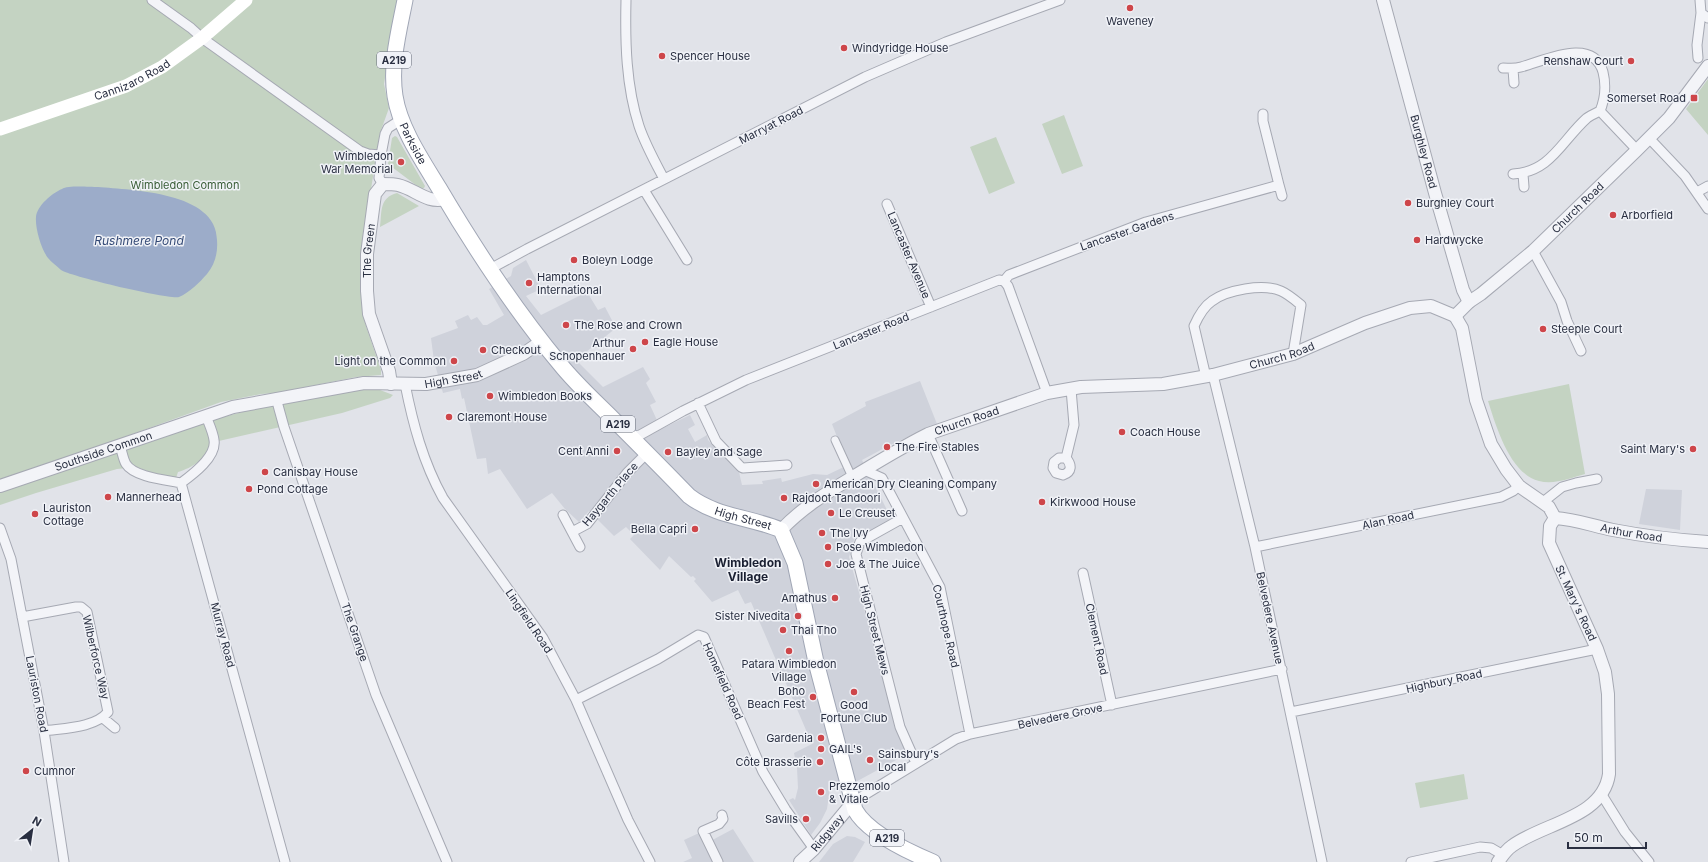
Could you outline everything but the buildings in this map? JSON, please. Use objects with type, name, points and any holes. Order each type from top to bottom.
[{"type":"main road","name":"Cannizaro Road","points":[[0,129],[126,86],[162,66],[202,38],[246,0]]},
{"type":"main road","name":"Parkside","points":[[405,0],[394,56],[393,78],[395,96],[402,119],[445,199],[490,269]]},
{"type":"main road","name":"High Street","points":[[490,269],[542,341],[575,381],[689,496],[703,506],[724,514],[750,519],[782,530],[795,562],[816,662],[853,802]]},
{"type":"main road","name":"A219","points":[[853,802],[855,810],[864,822],[892,841],[933,862]]},
{"type":"street","points":[[152,0],[191,28],[202,38],[360,151],[368,154],[381,155]]},
{"type":"street","points":[[626,0],[626,44],[628,72],[633,99],[639,126],[664,179]]},
{"type":"street","name":"Marryat Road","points":[[490,269],[526,249],[865,77],[946,42],[1060,0]]},
{"type":"street","name":"Burghley Road","points":[[1383,0],[1435,193],[1463,290],[1469,302]]},
{"type":"street","points":[[1698,58],[1697,44],[1705,15],[1700,0]]},
{"type":"street","points":[[1503,68],[1512,69],[1567,53],[1585,54],[1594,58],[1601,64],[1604,75],[1605,89],[1603,104],[1600,111],[1588,118],[1558,152],[1538,167],[1523,174],[1513,174]]},
{"type":"street","name":"Church Road","points":[[782,530],[803,509],[852,477],[928,434],[1047,393],[1080,387],[1163,384],[1209,376],[1293,354],[1365,323],[1410,308],[1431,306],[1455,316],[1469,302],[1481,294],[1533,251],[1637,150],[1668,118],[1708,66]]},
{"type":"street","points":[[1512,69],[1514,83]]},
{"type":"street","points":[[1600,111],[1637,150]]},
{"type":"street","points":[[1263,114],[1263,121],[1282,196]]},
{"type":"street","points":[[402,119],[388,128],[385,134],[379,178],[383,184],[397,184],[428,199],[438,201],[445,199]]},
{"type":"street","points":[[1649,138],[1685,176],[1708,209]]},
{"type":"street","points":[[1523,174],[1524,187]]},
{"type":"street","name":"The Green","points":[[383,184],[375,194],[367,254],[367,291],[369,314],[389,371],[391,384]]},
{"type":"street","name":"Lancaster Gardens","points":[[1004,281],[1009,275],[1146,222],[1279,185]]},
{"type":"street","points":[[1697,192],[1708,186]]},
{"type":"street","points":[[644,190],[687,260]]},
{"type":"street","name":"Lancaster Avenue","points":[[886,204],[931,307]]},
{"type":"street","points":[[1533,251],[1560,302],[1581,351]]},
{"type":"street","name":"Lancaster Road","points":[[631,437],[640,435],[698,403],[746,380],[995,281],[1004,281]]},
{"type":"street","points":[[1004,281],[1008,286],[1047,393]]},
{"type":"street","points":[[1209,376],[1194,326],[1202,310],[1212,301],[1238,290],[1253,288],[1280,290],[1301,305],[1293,354]]},
{"type":"street","points":[[1455,316],[1462,328],[1476,400],[1491,444],[1519,486],[1549,507],[1555,518]]},
{"type":"street","name":"High Street","points":[[405,384],[437,382],[482,374],[523,354],[542,341]]},
{"type":"street","name":"Belvedere Avenue","points":[[1209,376],[1255,547],[1322,862]]},
{"type":"street","name":"Southside Common","points":[[0,486],[233,407],[364,383],[405,384]]},
{"type":"street","name":"Lingfield Road","points":[[405,384],[423,454],[433,479],[444,498],[543,638],[576,700],[628,820],[650,862]]},
{"type":"street","points":[[1066,458],[1074,425],[1071,389]]},
{"type":"street","name":"The Grange","points":[[276,398],[284,427],[376,695],[447,862]]},
{"type":"street","points":[[698,403],[716,441],[741,467],[788,465]]},
{"type":"street","points":[[120,446],[126,464],[134,471],[181,483],[198,471],[214,446],[214,440],[206,416]]},
{"type":"street","points":[[928,434],[962,511]]},
{"type":"street","points":[[835,440],[852,477]]},
{"type":"street","name":"Haygarth Place","points":[[572,532],[587,524],[627,473],[646,453]]},
{"type":"street","name":"Courthope Road","points":[[864,470],[882,478],[891,498],[940,587],[970,734]]},
{"type":"street","points":[[1543,502],[1562,487],[1598,479]]},
{"type":"street","name":"Murray Road","points":[[181,483],[285,862]]},
{"type":"street","name":"Alan Road","points":[[1255,547],[1501,497],[1519,486]]},
{"type":"street","points":[[563,515],[580,547]]},
{"type":"street","name":"High Street Mews","points":[[903,518],[860,542],[856,554],[900,727],[916,763]]},
{"type":"street","name":"Arthur Road","points":[[1555,518],[1567,518],[1598,527],[1645,536],[1708,542]]},
{"type":"street","name":"St. Mary's Road","points":[[1500,858],[1518,842],[1591,806],[1602,795],[1608,783],[1608,694],[1605,672],[1597,649],[1548,543],[1550,526],[1555,518]]},
{"type":"street","name":"Lauriston Road","points":[[0,528],[11,559],[44,731],[64,862]]},
{"type":"street","name":"Clement Road","points":[[1083,573],[1112,705]]},
{"type":"street","name":"Wilberforce Way","points":[[22,617],[76,607],[82,607],[87,612],[108,712],[103,718]]},
{"type":"street","name":"Homefield Road","points":[[576,700],[658,659],[698,635],[701,635],[704,637],[763,772],[786,810],[814,849]]},
{"type":"street","name":"Highbury Road","points":[[1291,712],[1597,649]]},
{"type":"street","name":"Belvedere Grove","points":[[853,802],[956,739],[970,734],[1282,669]]},
{"type":"street","points":[[44,731],[95,723],[103,718],[115,728]]},
{"type":"street","points":[[1602,795],[1625,832],[1649,862]]},
{"type":"street","name":"Ridgway","points":[[800,862],[814,849],[853,802]]},
{"type":"street","points":[[718,862],[703,831],[721,822],[723,819],[722,815]]},
{"type":"street","points":[[1411,862],[1480,847],[1491,848],[1500,858]]},
{"type":"shaded area","points":[[526,260],[541,289],[526,296],[541,315],[587,292],[598,310],[605,307],[616,328],[576,360],[603,387],[643,367],[650,379],[646,383],[656,402],[650,405],[661,429],[690,415],[695,425],[688,429],[695,442],[707,435],[708,440],[739,472],[742,485],[763,484],[762,481],[781,478],[782,482],[813,474],[827,475],[848,465],[832,424],[866,406],[865,402],[920,381],[937,424],[890,445],[862,460],[892,520],[862,536],[860,533],[856,533],[849,557],[900,737],[909,753],[839,791],[830,788],[827,809],[820,823],[811,835],[789,800],[793,798],[795,800],[798,788],[797,768],[794,753],[812,744],[751,602],[745,604],[738,590],[712,602],[694,581],[696,579],[693,576],[691,577],[669,556],[660,570],[630,539],[634,535],[626,527],[614,536],[589,511],[579,522],[565,509],[552,493],[527,509],[500,469],[488,474],[486,458],[477,459],[464,398],[462,399],[460,389],[443,393],[434,361],[431,338],[458,328],[455,321],[468,315],[471,320],[477,317],[483,325],[487,325],[504,315],[489,289],[511,276],[513,268]]},
{"type":"shaded area","points":[[1646,489],[1682,490],[1680,530],[1639,524]]},
{"type":"shaded area","points":[[733,829],[754,862],[683,862],[692,858],[684,840],[699,833],[705,844]]},
{"type":"shaded area","points":[[847,836],[855,837],[865,842],[853,862],[819,862],[833,844]]},
{"type":"green space","name":"Wimbledon Common","points":[[0,0],[398,0],[384,84],[389,108],[380,133],[360,258],[366,326],[381,370],[381,375],[356,377],[221,402],[0,482]]},
{"type":"green space","points":[[1708,79],[1708,135],[1686,109]]},
{"type":"green space","points":[[1064,115],[1083,166],[1062,174],[1042,124]]},
{"type":"green space","points":[[395,136],[397,137],[425,186],[424,188],[421,189],[388,164],[392,138]]},
{"type":"green space","points":[[996,137],[1015,183],[989,194],[970,147]]},
{"type":"green space","points":[[397,193],[419,206],[380,227],[382,206],[384,202],[391,195]]},
{"type":"green space","points":[[1569,384],[1585,474],[1556,482],[1539,481],[1529,477],[1512,459],[1495,423],[1488,401]]},
{"type":"green space","points":[[363,388],[380,390],[393,395],[390,398],[342,413],[210,443],[209,448],[203,458],[189,468],[178,472],[176,478],[150,472],[137,467],[117,469],[0,505],[0,491],[208,421],[246,411]]},
{"type":"green space","points":[[1464,774],[1468,799],[1420,808],[1415,783]]},
{"type":"water","name":"Rushmere Pond","points":[[98,187],[151,192],[188,203],[203,212],[213,224],[217,240],[215,258],[207,274],[187,293],[179,297],[172,297],[99,282],[61,270],[49,260],[45,254],[36,227],[37,213],[42,204],[58,191],[65,188]]},
{"type":"place","name":"Waveney","points":[[1130,8]]},
{"type":"place","name":"Windyridge House","points":[[844,48]]},
{"type":"place","name":"Spencer House","points":[[662,56]]},
{"type":"place","name":"Renshaw Court","points":[[1631,61]]},
{"type":"place","name":"Somerset Road","points":[[1694,98]]},
{"type":"place","name":"Wimbledon War Memorial","points":[[401,162]]},
{"type":"place","name":"Burghley Court","points":[[1408,203]]},
{"type":"place","name":"Arborfield","points":[[1613,215]]},
{"type":"place","name":"Hardwycke","points":[[1417,240]]},
{"type":"place","name":"Boleyn Lodge","points":[[574,260]]},
{"type":"place","name":"Hamptons International","points":[[529,283]]},
{"type":"place","name":"The Rose and Crown","points":[[566,325]]},
{"type":"place","name":"Steeple Court","points":[[1543,329]]},
{"type":"place","name":"Eagle House","points":[[645,342]]},
{"type":"place","name":"Arthur Schopenhauer","points":[[633,349]]},
{"type":"place","name":"Checkout","points":[[483,350]]},
{"type":"place","name":"Light on the Common","points":[[454,361]]},
{"type":"place","name":"Wimbledon Books","points":[[490,396]]},
{"type":"place","name":"Claremont House","points":[[449,417]]},
{"type":"place","name":"Coach House","points":[[1122,432]]},
{"type":"place","name":"The Fire Stables","points":[[887,447]]},
{"type":"place","name":"Saint Mary's","points":[[1693,449]]},
{"type":"place","name":"Cent Anni","points":[[617,451]]},
{"type":"place","name":"Bayley and Sage","points":[[668,452]]},
{"type":"place","name":"Canisbay House","points":[[265,472]]},
{"type":"place","name":"American Dry Cleaning Company","points":[[816,484]]},
{"type":"place","name":"Pond Cottage","points":[[249,489]]},
{"type":"place","name":"Mannerhead","points":[[108,497]]},
{"type":"place","name":"Rajdoot Tandoori","points":[[784,498]]},
{"type":"place","name":"Kirkwood House","points":[[1042,502]]},
{"type":"place","name":"Le Creuset","points":[[831,513]]},
{"type":"place","name":"Lauriston Cottage","points":[[35,514]]},
{"type":"place","name":"Bella Capri","points":[[695,529]]},
{"type":"place","name":"The Ivy","points":[[822,533]]},
{"type":"place","name":"Pose Wimbledon","points":[[828,547]]},
{"type":"place","name":"Joe & The Juice","points":[[828,564]]},
{"type":"place","name":"Amathus","points":[[835,598]]},
{"type":"place","name":"Sister Nivedita","points":[[798,616]]},
{"type":"place","name":"Thai Tho","points":[[783,630]]},
{"type":"place","name":"Patara Wimbledon Village","points":[[789,651]]},
{"type":"place","name":"Good Fortune Club","points":[[854,692]]},
{"type":"place","name":"Boho Beach Fest","points":[[813,697]]},
{"type":"place","name":"Gardenia","points":[[821,738]]},
{"type":"place","name":"GAIL's","points":[[821,749]]},
{"type":"place","name":"Sainsbury's Local","points":[[870,760]]},
{"type":"place","name":"Côte Brasserie","points":[[820,762]]},
{"type":"place","name":"Cumnor","points":[[26,771]]},
{"type":"place","name":"Prezzemolo & Vitale","points":[[821,792]]},
{"type":"place","name":"Savills","points":[[806,819]]},
{"type":"district","name":"Wimbledon Village","points":[[748,569]]}]
